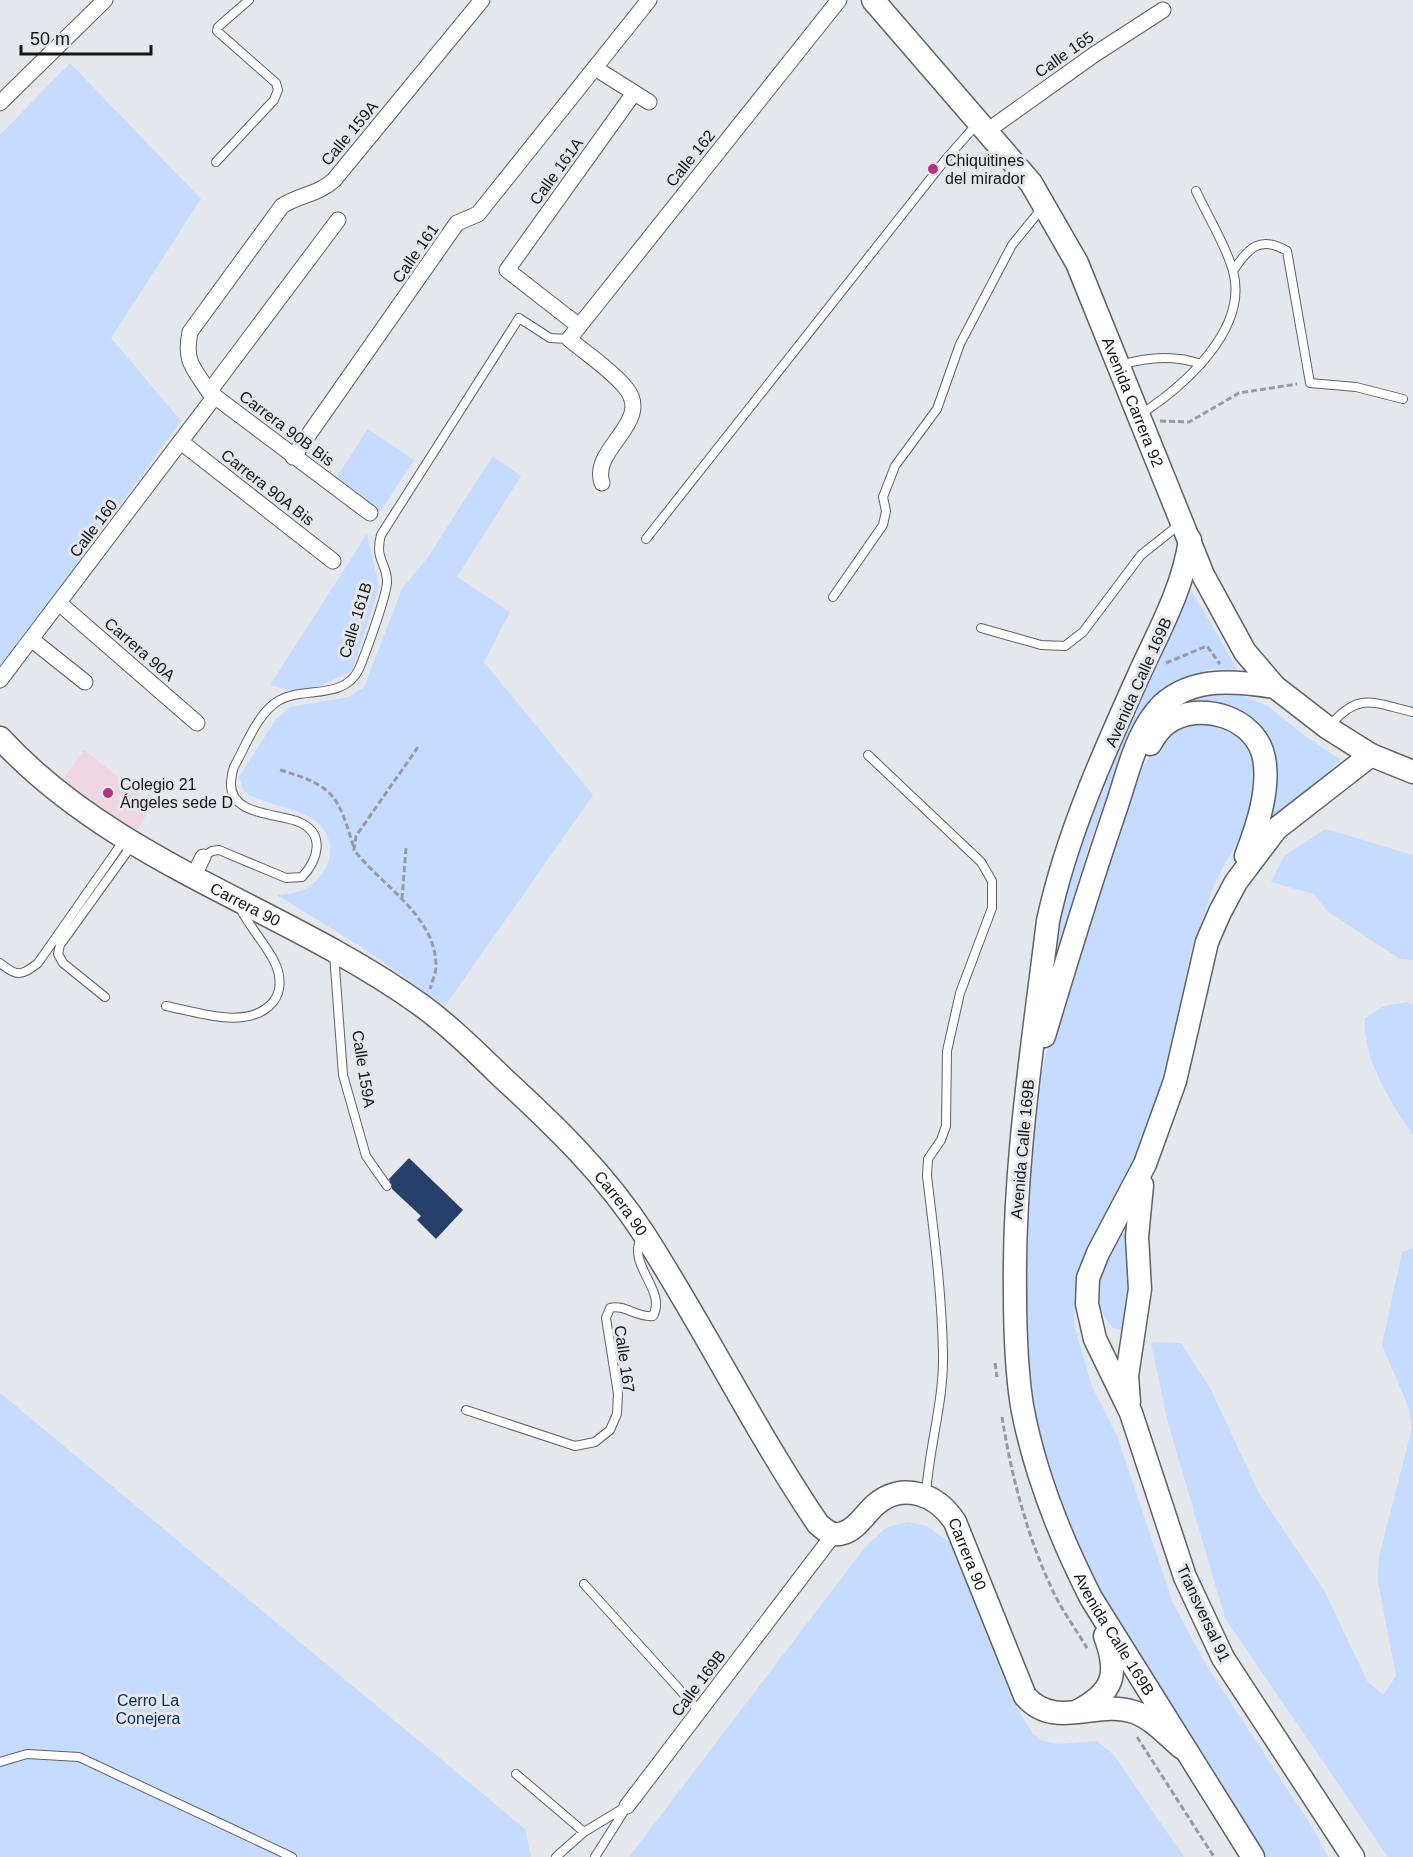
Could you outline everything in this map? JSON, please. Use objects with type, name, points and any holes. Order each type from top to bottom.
[{"type":"main road","name":"Avenida Carrera 92","points":[[873,0],[1031,183],[1046,205],[1077,263],[1203,574],[1232,631],[1261,673],[1275,687],[1328,728],[1371,755],[1413,772]]},
{"type":"main road","name":"Avenida Calle 169B","points":[[1182,1748],[1091,1598],[1070,1556],[1051,1503],[1032,1447],[1022,1406],[1016,1355],[1014,1253],[1026,1098],[1048,921],[1065,852],[1142,667],[1174,603],[1183,577],[1187,531]]},
{"type":"main road","points":[[1026,1098],[1106,838],[1135,753],[1150,719],[1163,705],[1189,689],[1204,684],[1234,682],[1275,687]]},
{"type":"main road","points":[[1106,838],[1147,750],[1167,723],[1192,713],[1225,716],[1238,722],[1260,744],[1264,759],[1265,784],[1260,814],[1236,882],[1207,942],[1176,1081],[1145,1164],[1098,1254],[1087,1288],[1095,1339],[1131,1413]]},
{"type":"main road","name":"Carrera 90","points":[[0,738],[24,764],[48,784],[129,841],[198,867],[236,899],[334,950],[426,1008],[555,1124],[601,1174],[644,1233],[801,1498],[818,1524],[834,1534]]},
{"type":"main road","points":[[1236,882],[1276,829],[1371,755]]},
{"type":"main road","points":[[1131,1413],[1127,1376],[1139,1300],[1137,1230],[1145,1164]]},
{"type":"main road","name":"Transversal 91","points":[[1131,1413],[1185,1577],[1208,1629],[1223,1658],[1353,1857]]},
{"type":"main road","points":[[834,1534],[844,1533],[854,1527],[885,1497],[906,1492],[926,1496]]},
{"type":"main road","name":"Carrera 90","points":[[926,1496],[939,1503],[955,1522],[1025,1696],[1039,1710],[1056,1714],[1121,1709],[1136,1712],[1182,1748]]},
{"type":"main road","points":[[1074,1713],[1102,1695],[1113,1676],[1112,1655],[1091,1598]]},
{"type":"main road","points":[[1182,1748],[1253,1857]]},
{"type":"street","points":[[0,103],[105,0]]},
{"type":"street","name":"Calle 159A","points":[[191,364],[186,352],[190,332],[282,206],[295,197],[322,190],[334,180],[482,0]]},
{"type":"street","name":"Calle 161","points":[[293,456],[457,223],[478,214],[649,0]]},
{"type":"street","name":"Calle 162","points":[[568,339],[839,0]]},
{"type":"street","name":"Calle 165","points":[[983,127],[1163,10]]},
{"type":"street","points":[[595,68],[649,102]]},
{"type":"street","name":"Calle 161A","points":[[579,326],[507,270],[634,93]]},
{"type":"street","name":"Calle 160","points":[[0,680],[181,442],[212,394],[338,220]]},
{"type":"street","points":[[568,339],[625,386],[632,400],[630,420],[600,468],[602,483]]},
{"type":"street","name":"Carrera 90B Bis","points":[[191,364],[212,394],[370,513]]},
{"type":"street","name":"Carrera 90A Bis","points":[[181,442],[333,561]]},
{"type":"street","name":"Carrera 90A","points":[[59,603],[197,723]]},
{"type":"street","points":[[31,639],[85,682]]},
{"type":"street","name":"Calle 169B","points":[[627,1806],[834,1534]]},
{"type":"lane","points":[[216,162],[274,100],[278,90],[276,83],[217,31],[218,27],[249,0]]},
{"type":"lane","points":[[646,539],[946,159],[983,127]]},
{"type":"lane","points":[[1142,421],[1201,364],[1227,328],[1235,291],[1233,271],[1196,191]]},
{"type":"lane","points":[[833,597],[883,525],[886,512],[883,497],[888,482],[896,466],[937,409],[960,344],[1007,255],[1032,218],[1046,205]]},
{"type":"lane","points":[[1233,271],[1249,250],[1263,243],[1274,244],[1287,251],[1310,383],[1356,387],[1403,399]]},
{"type":"lane","name":"Calle 161B","points":[[198,867],[212,850],[219,850],[286,878],[302,877],[312,867],[318,852],[316,840],[309,829],[299,822],[250,810],[239,803],[231,789],[232,769],[268,708],[290,696],[331,690],[347,684],[358,671],[387,582],[378,547],[381,535],[519,318],[550,338],[568,339]]},
{"type":"lane","points":[[1120,366],[1138,360],[1168,358],[1201,364]]},
{"type":"lane","points":[[981,628],[1041,645],[1065,646],[1083,632],[1141,555],[1161,536],[1187,531]]},
{"type":"lane","points":[[1328,728],[1341,712],[1361,702],[1413,712]]},
{"type":"lane","points":[[868,755],[981,862],[992,881],[992,908],[977,942],[960,993],[947,1050],[946,1126],[941,1140],[928,1159],[927,1176],[943,1354],[941,1392],[929,1457],[926,1496]]},
{"type":"lane","points":[[0,963],[12,973],[25,973],[38,963],[129,841]]},
{"type":"lane","points":[[105,998],[63,963],[58,954],[60,945],[129,841]]},
{"type":"lane","points":[[166,1006],[226,1017],[252,1016],[268,1008],[277,997],[280,981],[275,964],[236,899]]},
{"type":"lane","name":"Calle 159A","points":[[334,950],[343,1075],[366,1156],[387,1186]]},
{"type":"lane","name":"Calle 167","points":[[466,1410],[575,1446],[595,1442],[610,1430],[617,1414],[618,1394],[606,1318],[610,1308],[617,1306],[644,1317],[653,1316],[657,1309],[657,1298],[637,1255],[638,1244],[644,1233]]},
{"type":"lane","points":[[584,1584],[699,1712]]},
{"type":"lane","points":[[0,1762],[27,1754],[80,1757],[292,1857]]},
{"type":"lane","points":[[516,1773],[584,1833]]},
{"type":"lane","points":[[556,1857],[584,1833],[627,1806]]},
{"type":"lane","name":"Calle 169B","points":[[595,1857],[627,1806]]},
{"type":"path","points":[[1142,421],[1189,422],[1239,393],[1310,383]]},
{"type":"path","points":[[1159,666],[1207,646],[1234,682]]},
{"type":"path","points":[[354,850],[356,836],[418,747]]},
{"type":"path","points":[[280,770],[305,777],[332,795],[341,808],[354,850],[370,871],[418,917],[430,936],[436,967],[426,1008]]},
{"type":"path","points":[[402,901],[406,848]]},
{"type":"path","points":[[1136,1736],[1214,1857]]},
{"type":"shaded area","name":"Colegio 21 Ángeles sede D","points":[[84,750],[153,805],[135,832],[62,780]]},
{"type":"green space","points":[[70,63],[201,199],[111,338],[181,421],[0,670],[0,135]]},
{"type":"green space","points":[[368,429],[414,460],[380,512],[334,481]]},
{"type":"green space","points":[[493,456],[521,476],[457,577],[510,612],[484,662],[593,795],[445,1006],[363,948],[277,895],[298,892],[315,882],[328,864],[329,840],[324,829],[305,814],[255,798],[244,792],[239,777],[276,719],[290,707],[349,697],[364,687],[402,589],[428,557]]},
{"type":"green space","points":[[367,534],[379,587],[352,671],[303,694],[270,685]]},
{"type":"green space","points":[[1184,578],[1238,670],[1210,669],[1180,682],[1122,759],[1090,841],[1049,983],[1061,910],[1077,847]]},
{"type":"green space","points":[[1195,693],[1240,694],[1268,706],[1305,736],[1341,760],[1265,830],[1277,771],[1271,741],[1256,722],[1223,704],[1200,700],[1172,705]]},
{"type":"green space","points":[[1189,721],[1216,721],[1240,733],[1251,751],[1259,779],[1242,834],[1216,880],[1190,955],[1173,1057],[1140,1150],[1075,1276],[1074,1325],[1092,1387],[1117,1436],[1173,1603],[1208,1668],[1311,1825],[1328,1857],[1266,1857],[1117,1634],[1029,1430],[1019,1341],[1033,1118],[1049,1039],[1135,781],[1163,733]]},
{"type":"green space","points":[[1326,829],[1413,855],[1413,960],[1400,959],[1327,911],[1314,894],[1271,882],[1284,856]]},
{"type":"green space","points":[[1407,1002],[1413,1005],[1413,1136],[1380,1080],[1373,1065],[1365,1034],[1365,1018],[1384,1006]]},
{"type":"green space","points":[[1124,1233],[1130,1255],[1131,1279],[1128,1326],[1121,1330],[1113,1328],[1106,1318],[1097,1301],[1096,1292],[1099,1274],[1107,1254],[1116,1239]]},
{"type":"green space","points":[[1413,1248],[1413,1857],[1388,1857],[1225,1618],[1167,1419],[1151,1342],[1181,1343],[1211,1390],[1260,1495],[1325,1592],[1367,1681],[1383,1695],[1396,1676],[1378,1581],[1379,1557],[1412,1428],[1408,1406],[1382,1345],[1402,1252]]},
{"type":"green space","name":"Cerro La Conejera","points":[[0,1393],[525,1829],[531,1857],[0,1857]]},
{"type":"green space","points":[[907,1522],[927,1526],[950,1543],[1011,1697],[1033,1734],[1041,1740],[1058,1744],[1097,1741],[1114,1755],[1184,1857],[629,1857],[866,1546],[886,1528]]},
{"type":"building","points":[[409,1158],[463,1210],[436,1239],[417,1220],[421,1216],[392,1189],[389,1179]]},
{"type":"place","name":"Chiquitines del mirador","points":[[933,169]]},
{"type":"place","name":"Colegio 21 Ángeles sede D","points":[[108,793]]}]
